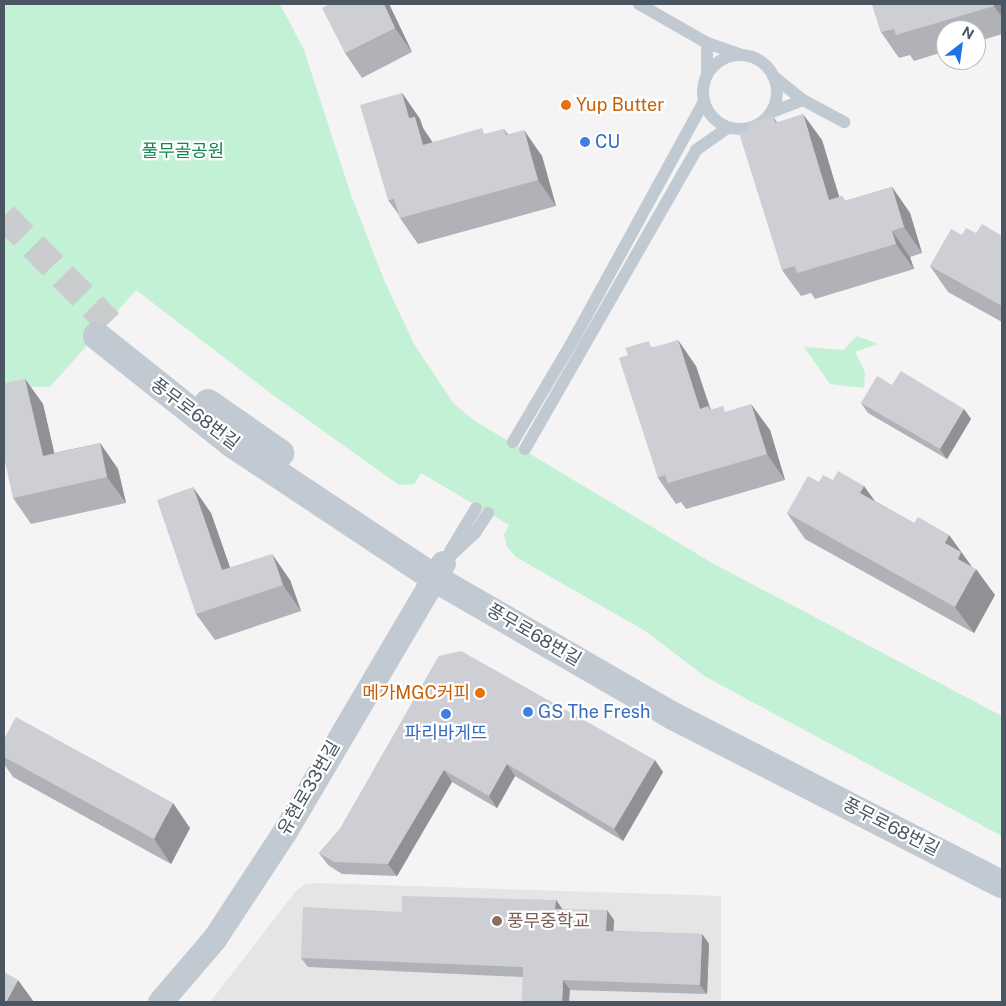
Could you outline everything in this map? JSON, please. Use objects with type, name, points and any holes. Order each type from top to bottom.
[{"type":"street","name":"풍무로68번길","points":[[103,330],[439,570],[674,716],[1002,884]]},
{"type":"street","name":"풍무로68번길","points":[[439,570],[708,716],[1002,868]]},
{"type":"street","name":"유현로33번길","points":[[160,1002],[214,939],[285,831],[439,570]]},
{"type":"lane","points":[[639,4],[707,43],[761,62],[773,76],[803,100],[844,122]]},
{"type":"lane","points":[[513,442],[575,338],[704,101],[707,43]]},
{"type":"lane","points":[[706,78],[722,60],[744,56]]},
{"type":"lane","points":[[772,112],[777,88],[773,76]]},
{"type":"lane","points":[[704,101],[717,122],[728,128],[753,128],[772,112],[803,100]]},
{"type":"lane","points":[[525,449],[696,150],[728,128]]},
{"type":"lane","points":[[439,570],[482,511]]},
{"type":"shaded area","name":"풍무중학교","points":[[305,884],[721,896],[721,1002],[210,1002],[296,891]]},
{"type":"green space","name":"풀무골공원","points":[[4,4],[280,4],[304,50],[351,195],[384,280],[414,344],[454,404],[475,421],[714,564],[1002,716],[1002,836],[704,676],[647,632],[516,557],[507,547],[504,535],[509,525],[421,473],[414,484],[399,485],[273,395],[136,290],[50,387],[4,386]]},
{"type":"green space","points":[[857,336],[878,344],[855,352],[865,372],[864,388],[830,384],[804,347],[843,350]]},
{"type":"building","points":[[327,4],[384,4],[395,28],[345,53],[322,8]]},
{"type":"building","points":[[872,4],[993,4],[994,6],[947,20],[936,20],[936,23],[896,35],[894,29],[881,32]]},
{"type":"building","points":[[402,93],[409,118],[415,117],[423,145],[482,128],[484,134],[504,129],[506,135],[524,130],[538,180],[400,218],[394,199],[388,200],[360,105]]},
{"type":"building","points":[[803,114],[829,200],[842,196],[844,201],[892,187],[904,227],[892,231],[896,244],[797,273],[795,266],[782,270],[739,133],[749,130],[748,123],[773,116],[775,123]]},
{"type":"building","points":[[982,224],[1002,236],[1002,306],[930,266],[951,229],[962,235],[966,228],[976,233]]},
{"type":"building","points":[[678,340],[700,409],[708,406],[710,410],[723,406],[725,412],[751,404],[767,454],[668,483],[665,475],[658,478],[619,358],[628,355],[625,348],[649,341],[651,348]]},
{"type":"building","points":[[901,371],[964,409],[940,449],[861,403],[877,376],[892,385]]},
{"type":"building","points":[[25,379],[43,456],[100,443],[107,477],[13,498],[4,457],[4,383]]},
{"type":"building","points":[[838,471],[864,486],[860,493],[914,523],[918,517],[949,535],[945,543],[961,552],[958,559],[976,569],[955,607],[787,513],[808,476],[819,482],[823,475],[833,480]]},
{"type":"building","points":[[193,487],[222,570],[272,554],[283,585],[196,614],[157,500]]},
{"type":"building","points":[[461,651],[655,760],[614,829],[507,764],[489,796],[444,770],[388,864],[334,862],[319,853],[340,829],[439,656]]},
{"type":"building","points":[[16,717],[173,803],[154,839],[4,757],[4,739]]},
{"type":"building","points":[[402,896],[556,900],[555,909],[607,910],[606,931],[702,934],[700,985],[563,980],[562,1002],[522,1002],[523,967],[301,958],[303,907],[402,912]]},
{"type":"building","points":[[4,972],[18,980],[6,1002],[4,1002]]},
{"type":"tunnel","points":[[4,216],[109,323]]},
{"type":"place","name":"Yup Butter","points":[[566,105]]},
{"type":"place","name":"CU","points":[[585,142]]},
{"type":"place","name":"메가MGC커피","points":[[480,693]]},
{"type":"place","name":"GS The Fresh","points":[[528,712]]},
{"type":"place","name":"파리바게뜨","points":[[446,714]]},
{"type":"place","name":"풍무중학교","points":[[497,921]]}]
